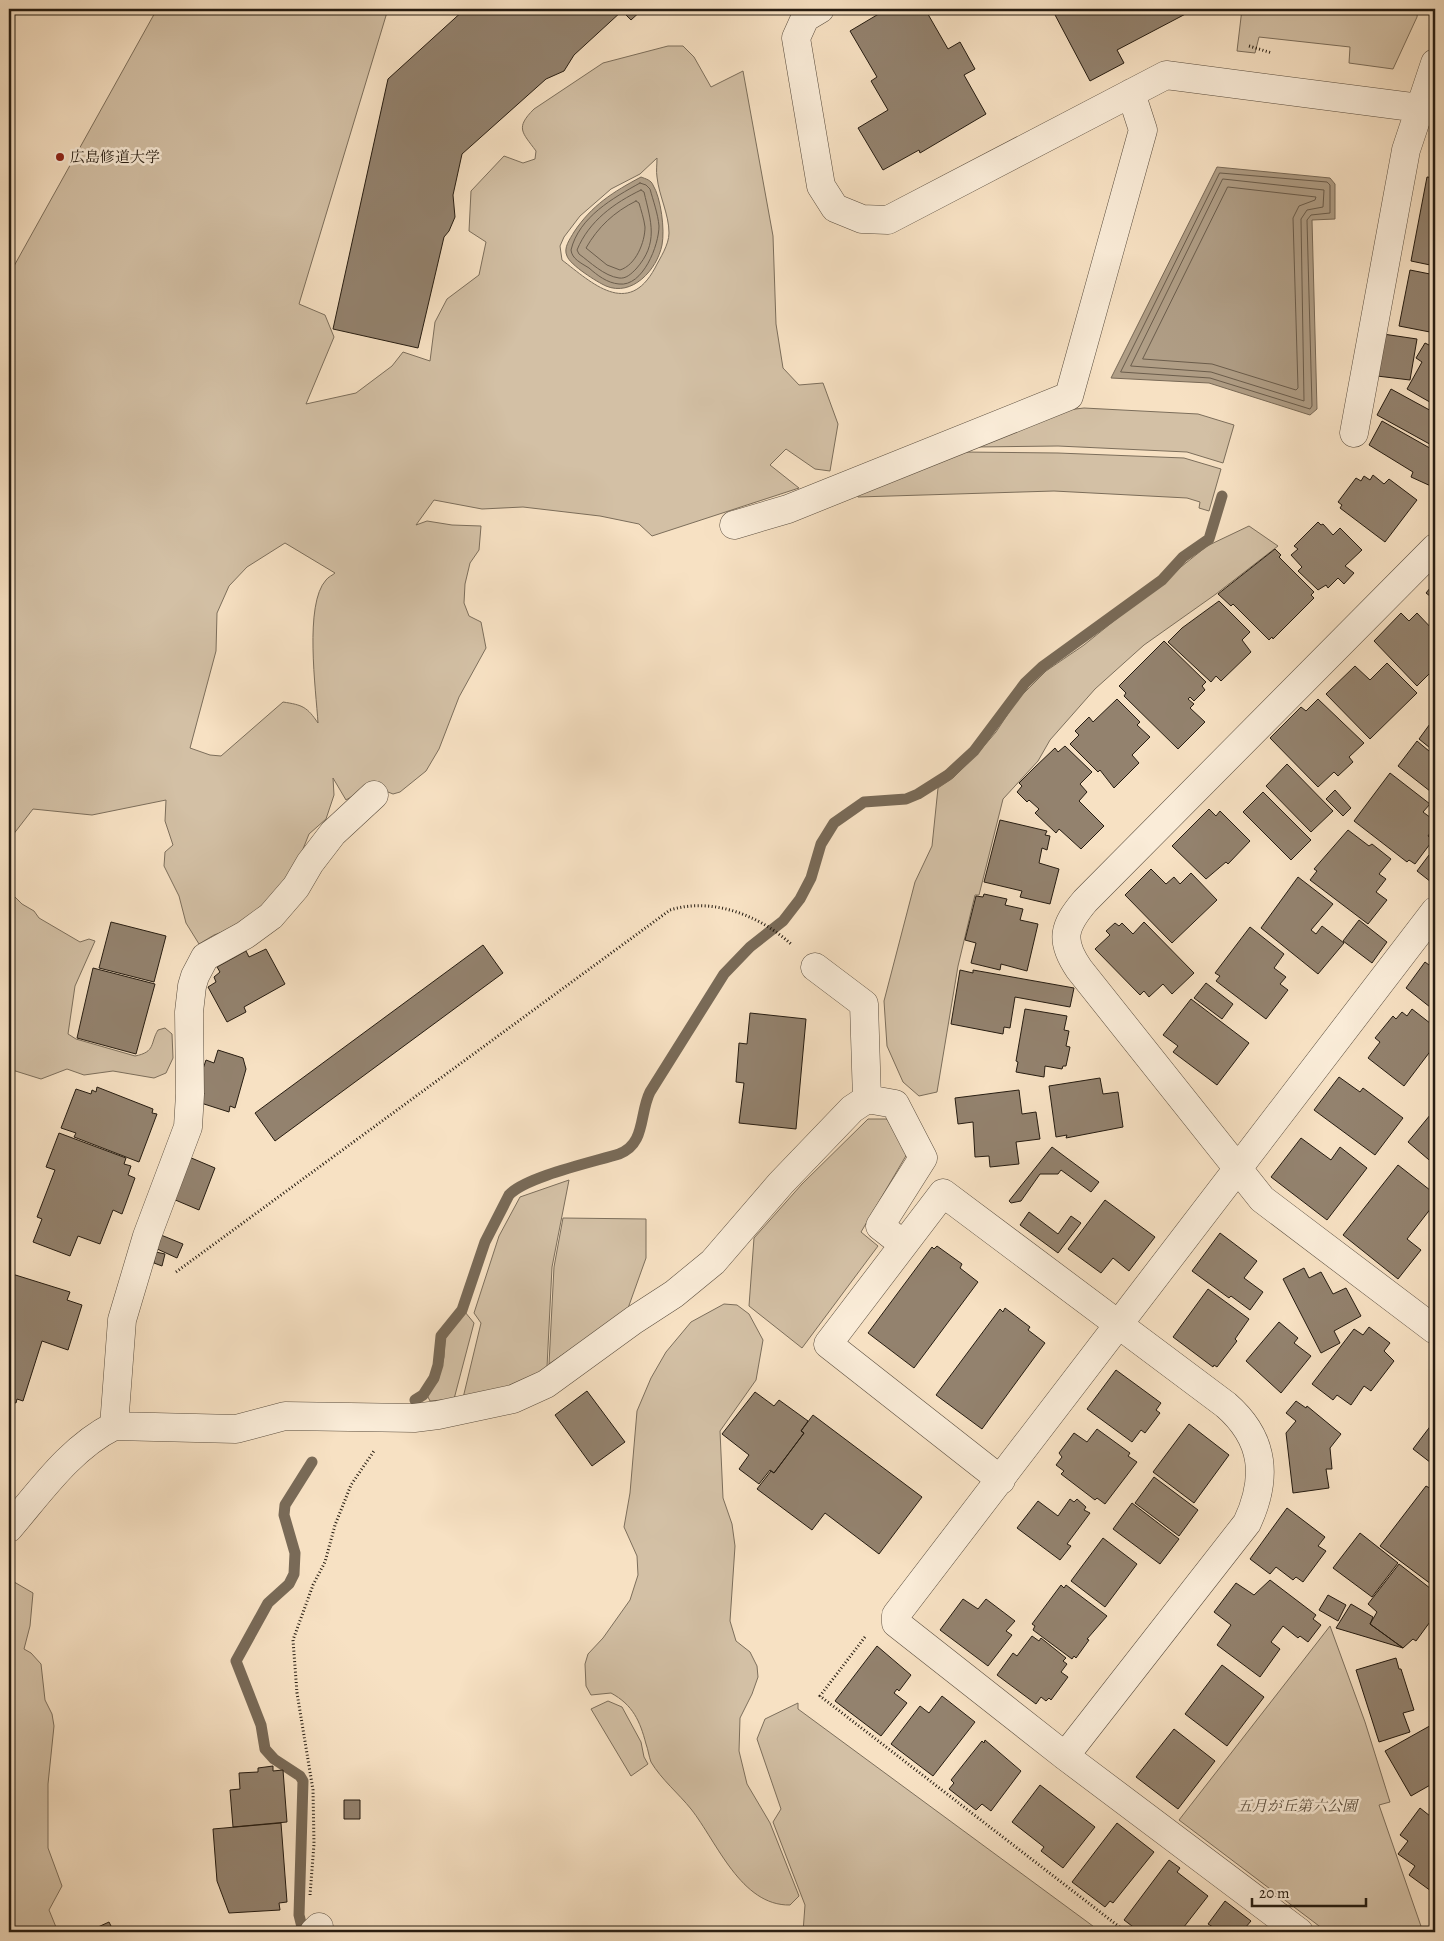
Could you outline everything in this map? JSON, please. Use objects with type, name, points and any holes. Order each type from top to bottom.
[{"type":"street","points":[[820,9],[805,18],[796,38],[821,186],[835,208],[862,219],[888,220],[1166,76],[1427,109]]},
{"type":"street","points":[[1354,433],[1406,150],[1427,109],[1435,63]]},
{"type":"street","points":[[734,526],[788,508],[1069,396],[1143,130],[1131,93]]},
{"type":"street","points":[[1431,1318],[1262,1199],[1237,1171],[1078,969],[1066,943],[1066,930],[1071,917],[1084,900],[1435,548]]},
{"type":"street","points":[[114,1426],[122,1320],[147,1236],[188,1127],[190,1094],[189,1012],[195,976],[205,957],[245,935],[270,916],[296,887],[310,863],[333,833],[374,795]]},
{"type":"street","points":[[1299,1932],[1065,1756],[896,1623],[896,1615],[1435,911]]},
{"type":"street","points":[[815,967],[864,1004],[867,1099]]},
{"type":"street","points":[[9,1528],[82,1447],[98,1434],[114,1426],[236,1429],[285,1416],[414,1418],[438,1415],[514,1399],[546,1384],[634,1320],[674,1294],[713,1262],[782,1182],[852,1109],[867,1099],[895,1104],[923,1158],[880,1226],[903,1244]]},
{"type":"street","points":[[1001,1480],[828,1344],[943,1193],[1120,1324],[1238,1416],[1247,1428],[1259,1458],[1260,1490],[1255,1506],[1242,1531],[1065,1756]]},
{"type":"path","points":[[1248,46],[1259,47]]},
{"type":"path","points":[[176,1272],[649,923],[670,910],[689,906],[708,906],[735,911],[777,933]]},
{"type":"path","points":[[317,1930],[311,1914],[310,1886],[314,1844],[313,1790],[297,1693],[293,1640],[313,1585],[325,1562],[335,1525],[351,1485],[372,1452],[402,1435],[414,1418]]},
{"type":"path","points":[[896,1615],[872,1628],[820,1696],[1126,1932]]},
{"type":"green space","points":[[157,9],[388,9],[299,304],[325,315],[334,337],[306,404],[356,393],[392,366],[403,352],[430,361],[435,322],[447,299],[479,275],[486,242],[469,231],[471,191],[504,156],[523,163],[535,159],[536,151],[523,130],[524,121],[528,115],[534,109],[603,63],[668,46],[683,46],[694,57],[711,87],[743,71],[773,236],[776,324],[783,368],[799,385],[823,383],[838,424],[830,471],[815,469],[786,449],[770,465],[799,488],[652,536],[639,524],[600,516],[523,507],[482,509],[434,500],[416,525],[427,521],[452,525],[481,526],[479,550],[470,563],[465,584],[464,603],[469,616],[481,622],[486,648],[459,697],[439,749],[426,771],[400,792],[393,794],[371,785],[346,800],[333,778],[334,795],[326,819],[309,834],[299,859],[275,893],[241,925],[214,935],[199,944],[186,923],[179,896],[164,866],[165,852],[173,845],[165,821],[166,800],[92,815],[33,809],[9,840],[9,275]],"holes":[[[657,158],[658,184],[669,226],[669,238],[666,247],[655,268],[644,283],[633,291],[622,294],[597,286],[562,260],[560,246],[564,237],[580,216],[611,189],[640,174]],[[285,543],[335,573],[327,579],[319,592],[315,608],[313,648],[318,723],[311,713],[304,708],[283,702],[221,756],[210,755],[190,748],[216,651],[217,613],[229,586],[247,567]]]},
{"type":"green space","points":[[1242,9],[1418,9],[1417,17],[1393,69],[1349,63],[1350,47],[1259,37],[1255,53],[1237,51]]},
{"type":"green space","points":[[1084,408],[1198,414],[1234,425],[1223,463],[1187,452],[1058,446],[975,447],[1067,410]]},
{"type":"green space","points":[[963,452],[1058,453],[1184,458],[1221,469],[1209,511],[1199,508],[1200,502],[1187,498],[1054,491],[858,497],[857,494]]},
{"type":"green space","points":[[1249,526],[1278,546],[1216,594],[1144,645],[1095,689],[1050,740],[1038,761],[1003,799],[979,895],[975,895],[958,966],[937,1092],[919,1096],[903,1082],[887,1046],[884,1001],[915,882],[932,846],[938,788],[953,778],[977,754],[996,732],[1017,700],[1046,671],[1084,645],[1207,546]]},
{"type":"green space","points":[[9,891],[22,904],[34,911],[39,918],[80,942],[89,939],[95,941],[75,986],[68,1034],[76,1039],[135,1056],[146,1052],[151,1046],[158,1030],[165,1028],[172,1034],[173,1058],[166,1073],[154,1078],[113,1071],[84,1075],[67,1069],[41,1079],[9,1069]]},
{"type":"green space","points":[[868,1119],[887,1119],[907,1154],[861,1232],[878,1246],[802,1348],[749,1306],[754,1238],[802,1184]]},
{"type":"green space","points":[[569,1180],[552,1267],[547,1367],[545,1370],[504,1388],[463,1398],[481,1323],[474,1313],[499,1236],[520,1197]]},
{"type":"green space","points":[[563,1218],[646,1219],[646,1258],[627,1311],[549,1364],[554,1267]]},
{"type":"green space","points":[[724,1304],[737,1305],[749,1314],[763,1340],[756,1380],[720,1431],[723,1498],[732,1524],[735,1546],[730,1621],[736,1641],[750,1652],[757,1666],[758,1677],[740,1718],[739,1751],[747,1784],[770,1823],[799,1896],[790,1905],[773,1903],[758,1895],[744,1884],[732,1870],[691,1809],[651,1762],[641,1728],[630,1708],[611,1693],[591,1695],[586,1686],[585,1664],[588,1654],[603,1638],[630,1600],[638,1575],[637,1556],[624,1527],[630,1493],[637,1411],[651,1378],[666,1352],[691,1322]]},
{"type":"green space","points":[[465,1312],[474,1323],[454,1399],[430,1401],[427,1395],[438,1381],[444,1357],[445,1339]]},
{"type":"green space","points":[[9,1579],[33,1593],[30,1626],[24,1649],[31,1653],[41,1664],[45,1700],[52,1714],[54,1726],[48,1784],[48,1848],[62,1886],[49,1910],[58,1932],[11,1932],[9,1930]]},
{"type":"green space","name":"五月が丘第六公園","points":[[1330,1626],[1365,1722],[1390,1802],[1379,1805],[1423,1932],[1327,1932],[1179,1820]]},
{"type":"green space","points":[[608,1701],[622,1707],[641,1742],[644,1757],[648,1764],[631,1776],[591,1709]]},
{"type":"green space","points":[[798,1703],[798,1709],[1101,1932],[803,1932],[805,1905],[773,1822],[781,1809],[757,1739],[765,1719]]},
{"type":"water","points":[[1217,167],[1330,178],[1335,184],[1335,219],[1312,220],[1317,409],[1310,415],[1209,383],[1111,378]]},
{"type":"water","points":[[641,177],[652,183],[656,191],[662,214],[662,245],[655,264],[642,279],[625,288],[606,286],[573,264],[567,256],[566,247],[588,214],[612,194]]},
{"type":"building","points":[[465,9],[643,9],[631,20],[622,11],[574,55],[564,71],[546,79],[462,154],[453,195],[455,217],[444,237],[418,348],[333,329],[388,79]]},
{"type":"building","points":[[887,9],[925,9],[948,49],[960,42],[975,69],[964,75],[986,114],[920,153],[919,150],[883,170],[858,128],[888,110],[871,81],[877,77],[850,31]]},
{"type":"building","points":[[1062,9],[1195,9],[1117,50],[1124,63],[1090,81],[1054,13]]},
{"type":"building","points":[[1427,177],[1435,178],[1435,266],[1411,261]]},
{"type":"building","points":[[1410,270],[1435,275],[1435,333],[1399,326]]},
{"type":"building","points":[[1383,334],[1417,339],[1410,380],[1377,376]]},
{"type":"building","points":[[1434,340],[1435,405],[1407,389],[1422,362],[1416,358],[1425,343],[1431,346]]},
{"type":"building","points":[[1391,389],[1435,413],[1435,447],[1377,415]]},
{"type":"building","points":[[1382,421],[1435,451],[1435,483],[1433,487],[1411,477],[1413,472],[1369,445]]},
{"type":"building","points":[[1373,475],[1384,484],[1389,479],[1417,500],[1385,542],[1340,508],[1342,505],[1338,502],[1356,478],[1361,481],[1364,476],[1370,480]]},
{"type":"building","points":[[1318,522],[1321,525],[1323,524],[1333,535],[1340,528],[1362,550],[1345,566],[1354,573],[1344,584],[1338,578],[1328,588],[1326,585],[1318,590],[1298,571],[1302,567],[1291,555],[1298,549],[1294,546]]},
{"type":"building","points":[[1275,549],[1281,555],[1279,557],[1314,592],[1311,595],[1314,598],[1273,639],[1272,637],[1269,640],[1233,604],[1231,606],[1218,594]]},
{"type":"building","points":[[1435,582],[1435,600],[1426,593]]},
{"type":"building","points":[[1219,601],[1250,632],[1242,640],[1251,652],[1221,681],[1216,676],[1211,682],[1168,642],[1182,628]]},
{"type":"building","points":[[1401,613],[1409,621],[1417,613],[1435,632],[1435,668],[1417,686],[1374,641]]},
{"type":"building","points":[[1164,641],[1206,682],[1202,686],[1205,690],[1194,701],[1190,697],[1188,699],[1194,704],[1190,708],[1205,722],[1178,749],[1124,696],[1126,693],[1119,686]]},
{"type":"building","points":[[1387,663],[1417,693],[1370,739],[1326,694],[1355,666],[1370,680]]},
{"type":"building","points":[[1117,699],[1140,722],[1137,725],[1150,737],[1132,755],[1139,763],[1114,788],[1100,770],[1098,772],[1070,744],[1079,735],[1075,731],[1089,717],[1093,722]]},
{"type":"building","points":[[1318,699],[1364,743],[1349,757],[1353,762],[1338,776],[1334,772],[1318,787],[1270,738],[1301,707],[1306,711]]},
{"type":"building","points":[[1435,717],[1435,752],[1419,739]]},
{"type":"building","points":[[1417,741],[1435,756],[1435,795],[1398,766]]},
{"type":"building","points":[[1065,746],[1092,772],[1080,784],[1087,792],[1079,801],[1104,826],[1081,849],[1059,829],[1056,833],[1035,813],[1039,809],[1029,800],[1027,802],[1017,792],[1022,786],[1019,783],[1034,768],[1055,748],[1058,752]]},
{"type":"building","points":[[1287,764],[1333,811],[1311,832],[1266,786]]},
{"type":"building","points":[[1390,773],[1430,804],[1423,812],[1435,821],[1435,826],[1428,836],[1433,840],[1415,864],[1409,860],[1407,862],[1354,821]]},
{"type":"building","points":[[1335,790],[1351,808],[1343,816],[1326,799]]},
{"type":"building","points":[[1263,792],[1311,840],[1291,860],[1243,812]]},
{"type":"building","points":[[1209,809],[1216,816],[1220,811],[1250,841],[1228,864],[1226,862],[1206,879],[1172,846]]},
{"type":"building","points":[[1000,820],[1047,831],[1045,835],[1050,836],[1047,850],[1042,848],[1039,863],[1059,869],[1050,904],[1020,897],[1022,891],[984,882]]},
{"type":"building","points":[[1348,830],[1369,846],[1372,844],[1391,859],[1379,874],[1386,879],[1376,892],[1387,900],[1368,924],[1310,880],[1317,871],[1314,869]]},
{"type":"building","points":[[1429,855],[1435,859],[1435,877],[1431,882],[1417,871]]},
{"type":"building","points":[[1151,869],[1166,884],[1174,877],[1180,884],[1191,873],[1217,900],[1172,943],[1125,895]]},
{"type":"building","points":[[1298,877],[1333,904],[1311,930],[1316,934],[1322,926],[1344,943],[1318,974],[1261,928]]},
{"type":"building","points":[[984,894],[1007,899],[1005,905],[1023,909],[1020,920],[1038,924],[1027,971],[1001,964],[1000,970],[971,963],[976,943],[965,940],[976,896],[983,897]]},
{"type":"building","points":[[1359,920],[1387,942],[1372,963],[1343,941]]},
{"type":"building","points":[[111,922],[166,936],[154,982],[99,968]]},
{"type":"building","points":[[1144,922],[1194,973],[1172,994],[1163,984],[1149,997],[1144,991],[1140,995],[1095,949],[1110,935],[1106,931],[1115,923],[1119,926],[1122,923],[1133,934]]},
{"type":"building","points":[[1250,927],[1284,954],[1274,968],[1286,977],[1280,984],[1288,990],[1266,1019],[1216,981],[1220,976],[1215,973]]},
{"type":"building","points":[[483,945],[503,973],[275,1141],[255,1113]]},
{"type":"building","points":[[266,949],[285,984],[244,1007],[246,1012],[227,1022],[208,987],[216,982],[214,977],[220,972],[217,967],[246,951],[249,957]]},
{"type":"building","points":[[1435,958],[1435,1011],[1406,988],[1425,962],[1429,965]]},
{"type":"building","points":[[93,968],[155,984],[136,1054],[77,1038]]},
{"type":"building","points":[[960,970],[973,973],[973,970],[1074,988],[1070,1007],[1015,997],[1010,1028],[1004,1027],[1003,1034],[951,1024]]},
{"type":"building","points":[[1206,983],[1233,1004],[1222,1019],[1194,998]]},
{"type":"building","points":[[1191,999],[1249,1043],[1217,1085],[1173,1052],[1178,1046],[1163,1035]]},
{"type":"building","points":[[1025,1009],[1067,1016],[1064,1030],[1069,1031],[1066,1046],[1070,1047],[1066,1066],[1063,1066],[1062,1069],[1045,1066],[1044,1077],[1016,1072],[1018,1062],[1016,1061]]},
{"type":"building","points":[[1412,1009],[1435,1027],[1435,1045],[1404,1086],[1368,1058],[1380,1042],[1375,1038],[1393,1016],[1396,1019],[1402,1012],[1407,1016]]},
{"type":"building","points":[[750,1013],[806,1019],[796,1129],[739,1123],[744,1083],[736,1082],[739,1043],[747,1044]]},
{"type":"building","points":[[218,1050],[243,1058],[246,1069],[235,1108],[230,1106],[229,1112],[201,1103],[204,1093],[201,1092],[201,1075],[206,1060],[214,1063]]},
{"type":"building","points":[[1339,1077],[1360,1092],[1363,1088],[1403,1118],[1375,1155],[1314,1110]]},
{"type":"building","points":[[1100,1078],[1103,1094],[1118,1092],[1123,1127],[1066,1138],[1067,1135],[1056,1137],[1049,1086]]},
{"type":"building","points":[[97,1087],[153,1109],[152,1113],[157,1114],[139,1162],[74,1137],[76,1133],[61,1128],[76,1089],[91,1094],[92,1090],[96,1092]]},
{"type":"building","points":[[1019,1090],[1022,1114],[1036,1112],[1040,1139],[1016,1142],[1019,1164],[990,1167],[989,1156],[975,1157],[973,1122],[958,1124],[955,1098]]},
{"type":"building","points":[[1435,1109],[1435,1165],[1408,1142]]},
{"type":"building","points":[[59,1133],[126,1158],[124,1164],[131,1166],[128,1175],[135,1178],[122,1214],[113,1210],[100,1244],[78,1236],[70,1256],[33,1242],[42,1219],[37,1217],[55,1170],[46,1167]]},
{"type":"building","points":[[1301,1138],[1331,1160],[1340,1147],[1367,1168],[1327,1220],[1271,1177]]},
{"type":"building","points":[[1052,1147],[1099,1182],[1091,1192],[1061,1170],[1058,1174],[1040,1174],[1021,1201],[1011,1203],[1009,1201]]},
{"type":"building","points":[[189,1157],[215,1168],[199,1210],[173,1199]]},
{"type":"building","points":[[1398,1165],[1435,1194],[1435,1203],[1407,1239],[1421,1250],[1398,1279],[1343,1235]]},
{"type":"building","points":[[1105,1200],[1155,1237],[1129,1271],[1113,1258],[1101,1273],[1068,1249]]},
{"type":"building","points":[[1029,1212],[1058,1234],[1071,1216],[1081,1223],[1058,1253],[1020,1225]]},
{"type":"building","points":[[1220,1233],[1257,1261],[1244,1278],[1263,1292],[1250,1310],[1231,1296],[1229,1298],[1192,1271]]},
{"type":"building","points":[[161,1235],[183,1244],[177,1258],[155,1248]]},
{"type":"building","points":[[937,1246],[962,1264],[960,1268],[978,1282],[914,1368],[868,1333],[932,1247],[934,1249]]},
{"type":"building","points":[[156,1252],[165,1254],[162,1266],[154,1263]]},
{"type":"building","points":[[1304,1268],[1309,1278],[1321,1272],[1333,1294],[1346,1288],[1361,1316],[1334,1331],[1340,1343],[1321,1353],[1283,1279]]},
{"type":"building","points":[[9,1273],[70,1292],[67,1300],[82,1305],[68,1350],[42,1341],[23,1401],[17,1399],[16,1403],[9,1401]]},
{"type":"building","points":[[1208,1289],[1249,1319],[1235,1339],[1237,1341],[1217,1367],[1214,1365],[1213,1367],[1173,1337]]},
{"type":"building","points":[[1005,1308],[1030,1327],[1028,1330],[1045,1343],[982,1429],[936,1395],[1000,1309],[1003,1312]]},
{"type":"building","points":[[1279,1322],[1298,1338],[1294,1343],[1311,1356],[1281,1393],[1246,1361]]},
{"type":"building","points":[[1369,1327],[1390,1343],[1384,1351],[1394,1361],[1371,1391],[1364,1386],[1351,1405],[1337,1395],[1333,1400],[1312,1384],[1354,1329],[1363,1335]]},
{"type":"building","points":[[1116,1370],[1161,1403],[1156,1410],[1160,1413],[1145,1433],[1141,1430],[1132,1442],[1087,1409]]},
{"type":"building","points":[[587,1391],[625,1442],[592,1466],[555,1415]]},
{"type":"building","points":[[755,1392],[774,1406],[779,1400],[808,1421],[801,1431],[804,1433],[774,1473],[770,1470],[759,1484],[739,1469],[749,1455],[722,1434]]},
{"type":"building","points":[[1296,1401],[1306,1408],[1307,1406],[1341,1434],[1330,1448],[1332,1469],[1326,1469],[1329,1488],[1293,1493],[1286,1433],[1296,1421],[1286,1413]]},
{"type":"building","points":[[813,1415],[922,1497],[879,1554],[825,1513],[812,1530],[757,1489],[771,1471],[774,1473],[804,1433],[801,1431]]},
{"type":"building","points":[[1435,1420],[1435,1466],[1413,1449]]},
{"type":"building","points":[[1189,1424],[1229,1455],[1194,1503],[1153,1472]]},
{"type":"building","points":[[1097,1429],[1130,1453],[1128,1456],[1137,1462],[1105,1504],[1097,1498],[1095,1500],[1061,1474],[1064,1471],[1056,1465],[1062,1457],[1059,1453],[1074,1433],[1087,1442]]},
{"type":"building","points":[[1154,1477],[1198,1510],[1179,1536],[1135,1503]]},
{"type":"building","points":[[1426,1486],[1435,1491],[1435,1587],[1380,1546]]},
{"type":"building","points":[[1070,1499],[1074,1502],[1077,1499],[1086,1507],[1084,1510],[1090,1513],[1067,1544],[1071,1546],[1060,1560],[1017,1528],[1038,1501],[1058,1516]]},
{"type":"building","points":[[1132,1503],[1179,1539],[1160,1564],[1113,1529]]},
{"type":"building","points":[[1287,1508],[1325,1537],[1318,1546],[1326,1551],[1303,1582],[1296,1577],[1293,1580],[1276,1567],[1270,1574],[1250,1559]]},
{"type":"building","points":[[1360,1533],[1398,1563],[1372,1597],[1333,1568]]},
{"type":"building","points":[[1103,1538],[1137,1564],[1105,1607],[1071,1581]]},
{"type":"building","points":[[1399,1564],[1435,1592],[1435,1615],[1416,1641],[1413,1639],[1403,1648],[1370,1624],[1377,1612],[1368,1604]]},
{"type":"building","points":[[1270,1580],[1316,1615],[1313,1619],[1321,1625],[1308,1642],[1300,1636],[1298,1638],[1283,1626],[1271,1642],[1280,1649],[1260,1677],[1217,1645],[1231,1625],[1214,1612],[1236,1583],[1254,1595]]},
{"type":"building","points":[[1061,1585],[1064,1588],[1066,1585],[1107,1616],[1087,1639],[1089,1640],[1076,1658],[1074,1656],[1072,1659],[1033,1630],[1035,1626],[1032,1624]]},
{"type":"building","points":[[1328,1595],[1346,1605],[1338,1621],[1319,1610]]},
{"type":"building","points":[[963,1599],[978,1609],[986,1599],[1015,1621],[1006,1631],[1012,1635],[988,1666],[940,1630]]},
{"type":"building","points":[[1351,1604],[1373,1617],[1370,1624],[1403,1648],[1336,1628]]},
{"type":"building","points":[[1032,1636],[1039,1641],[1041,1638],[1066,1658],[1063,1661],[1067,1664],[1061,1672],[1068,1677],[1051,1700],[1049,1698],[1046,1701],[1041,1697],[1036,1704],[997,1675],[1013,1653],[1017,1656]]},
{"type":"building","points":[[877,1646],[911,1675],[899,1691],[897,1689],[894,1693],[907,1703],[881,1736],[835,1701]]},
{"type":"building","points":[[1396,1658],[1414,1710],[1403,1713],[1410,1732],[1379,1742],[1356,1670]]},
{"type":"building","points":[[1222,1665],[1264,1697],[1227,1746],[1185,1714]]},
{"type":"building","points":[[942,1696],[975,1722],[933,1776],[891,1744],[920,1706],[929,1713]]},
{"type":"building","points":[[1435,1723],[1435,1791],[1432,1784],[1411,1796],[1385,1751]]},
{"type":"building","points":[[1174,1729],[1215,1761],[1178,1809],[1136,1777]]},
{"type":"building","points":[[985,1740],[1021,1771],[991,1811],[982,1804],[976,1810],[949,1789],[954,1783],[951,1780],[982,1741],[984,1743]]},
{"type":"building","points":[[273,1766],[273,1771],[283,1770],[287,1822],[233,1827],[230,1790],[240,1789],[239,1773],[258,1772],[258,1768]]},
{"type":"building","points":[[1040,1785],[1095,1827],[1063,1868],[1041,1851],[1044,1847],[1012,1822]]},
{"type":"building","points":[[344,1800],[360,1800],[360,1819],[344,1819]]},
{"type":"building","points":[[1420,1808],[1435,1820],[1435,1886],[1431,1891],[1409,1875],[1415,1866],[1398,1854],[1408,1841],[1400,1835]]},
{"type":"building","points":[[281,1823],[287,1902],[279,1903],[280,1910],[229,1913],[217,1881],[213,1829]]},
{"type":"building","points":[[1117,1823],[1154,1852],[1113,1903],[1110,1901],[1105,1907],[1072,1882]]},
{"type":"building","points":[[1169,1860],[1180,1868],[1177,1872],[1208,1896],[1180,1932],[1140,1932],[1124,1920]]},
{"type":"building","points":[[1225,1901],[1251,1921],[1245,1928],[1250,1932],[1210,1932],[1213,1927],[1208,1924]]},
{"type":"building","points":[[109,1922],[114,1932],[87,1932]]},
{"type":"waterway","points":[[415,1400],[423,1395],[434,1378],[438,1365],[441,1336],[462,1310],[485,1242],[509,1195],[517,1188],[544,1176],[619,1154],[634,1143],[638,1136],[650,1092],[724,974],[750,947],[783,921],[800,899],[811,878],[821,844],[834,823],[864,802],[906,799],[918,794],[948,775],[974,751],[1025,683],[1042,667],[1162,580],[1183,557],[1209,539],[1222,496]]},
{"type":"waterway","points":[[302,1927],[299,1915],[303,1781],[300,1776],[274,1759],[265,1749],[261,1725],[236,1661],[268,1603],[289,1584],[294,1574],[295,1553],[284,1515],[285,1505],[312,1462]]},
{"type":"place","name":"広島修道大学","points":[[60,157]]}]
